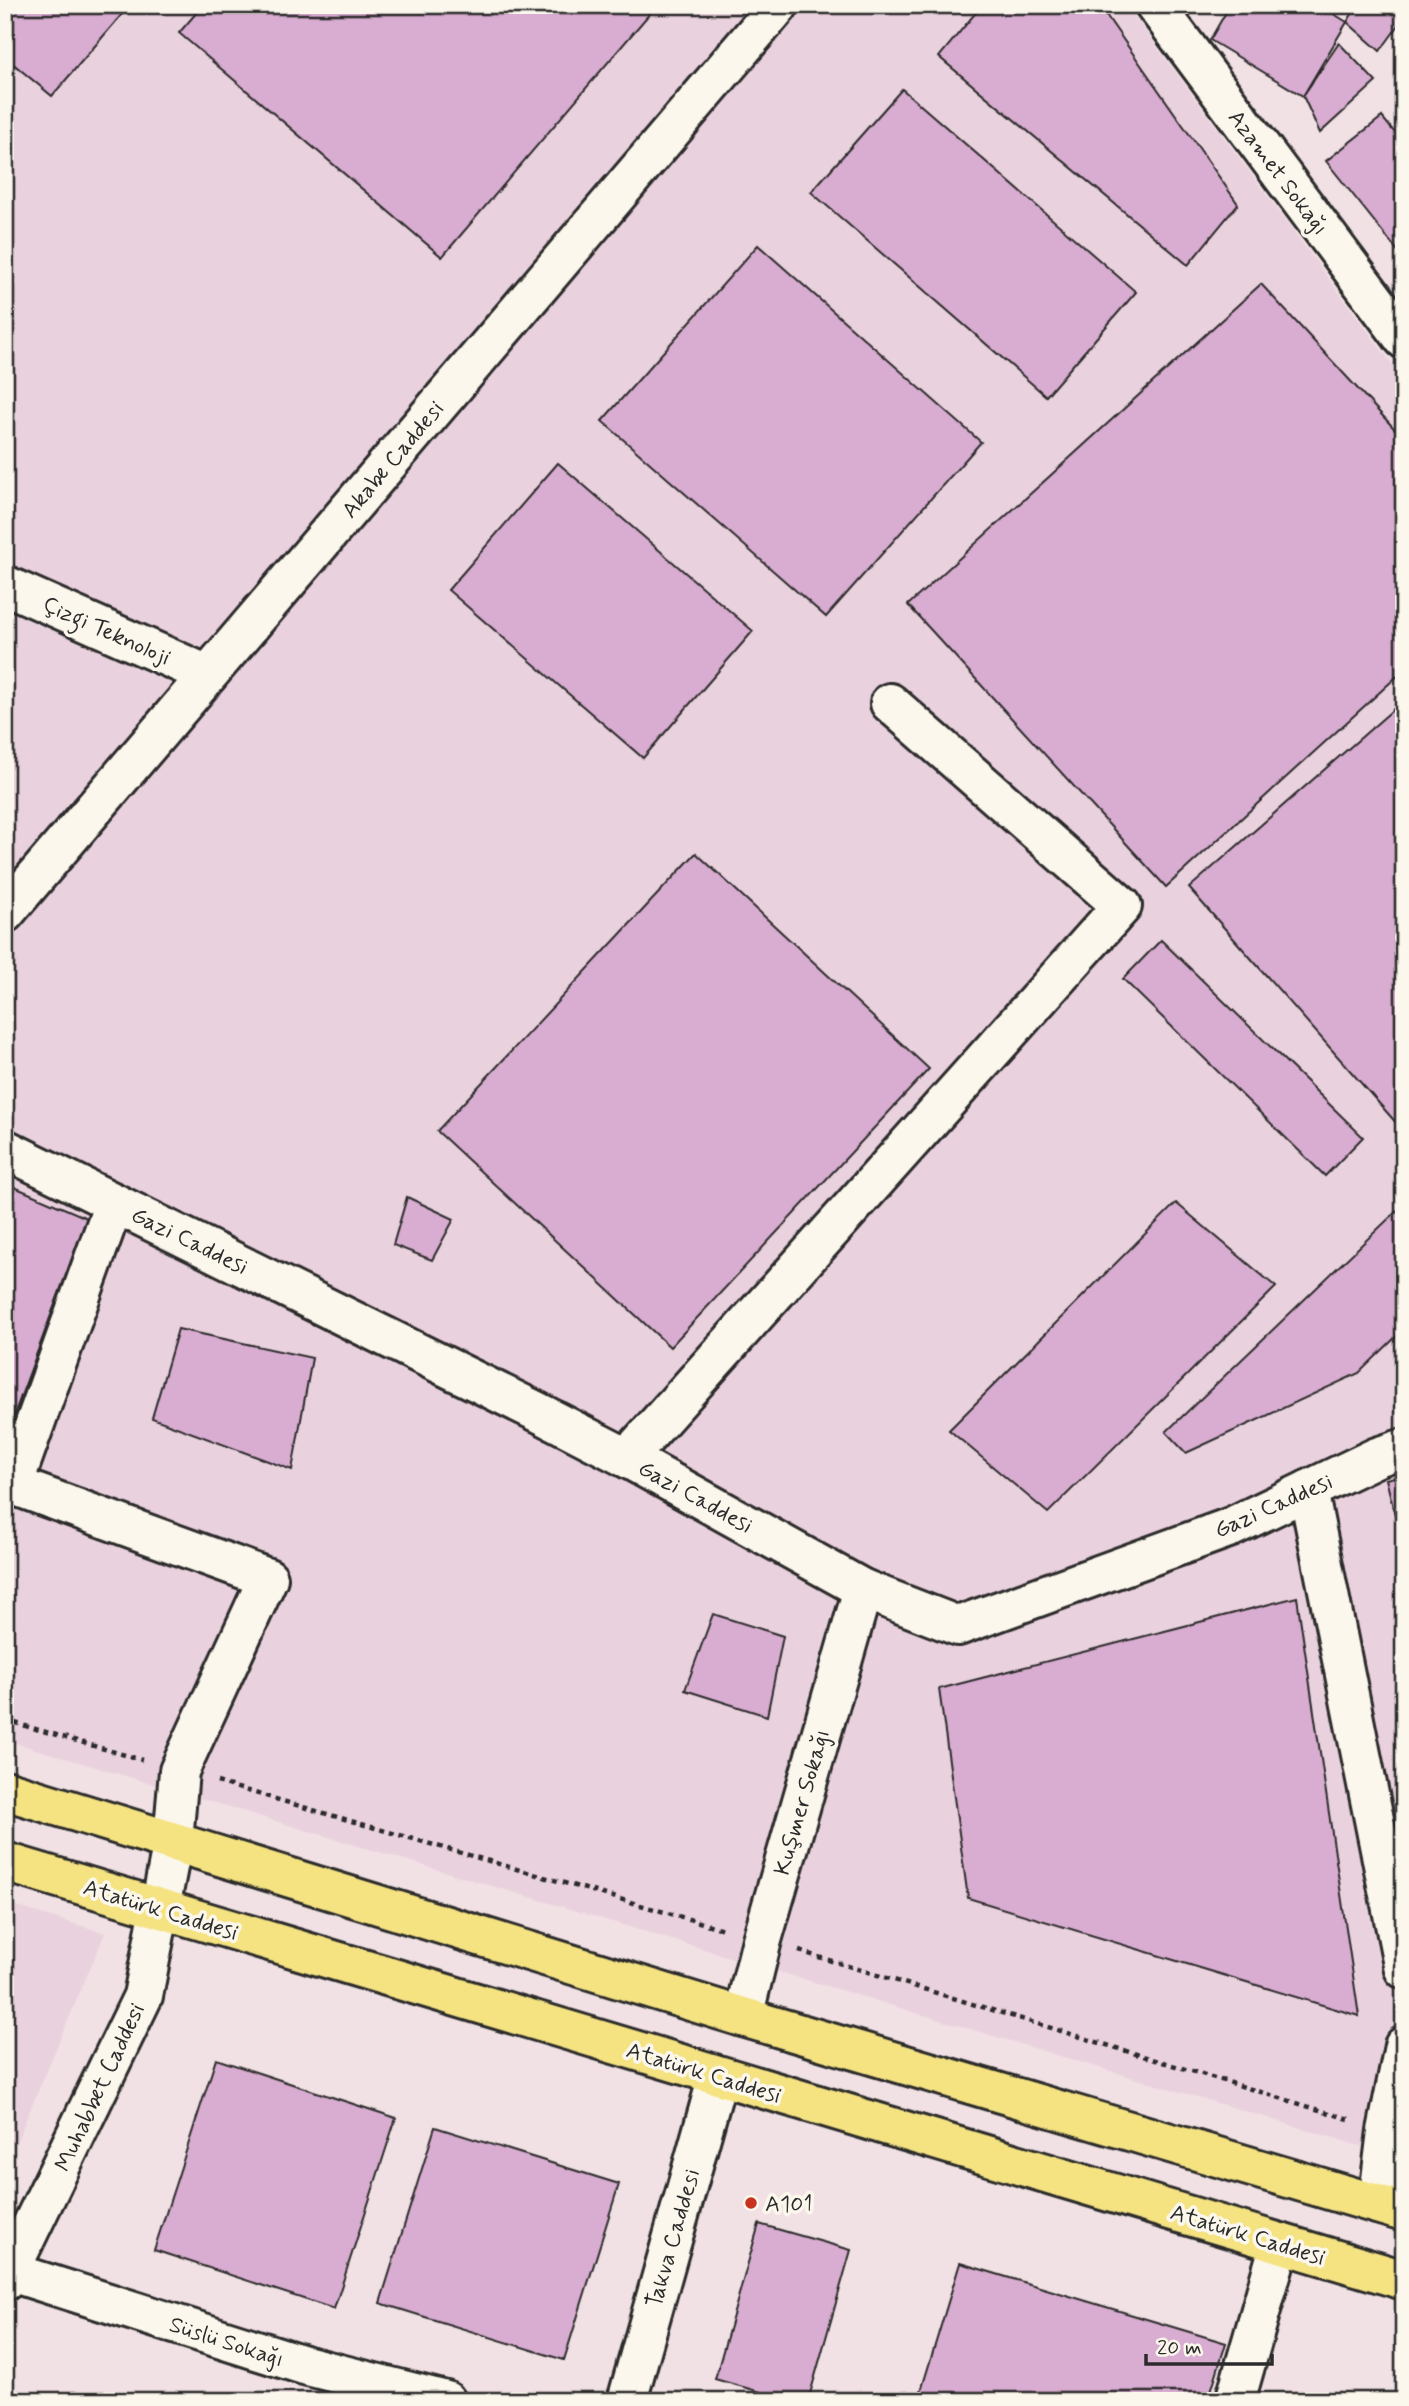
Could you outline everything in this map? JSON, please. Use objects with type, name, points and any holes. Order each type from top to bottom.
[{"type":"main road","points":[[5,1790],[743,2017],[1391,2208]]},
{"type":"main road","name":"Atatürk Caddesi","points":[[5,1862],[1404,2280]]},
{"type":"street","name":"Akabe Caddesi","points":[[5,913],[779,5]]},
{"type":"street","name":"Azamet Sokağı","points":[[1154,5],[1404,339]]},
{"type":"street","name":"Çizgi Teknoloji","points":[[5,585],[208,675]]},
{"type":"street","points":[[626,1458],[1122,906],[890,703]]},
{"type":"street","name":"Gazi Caddesi","points":[[5,1149],[626,1458],[863,1589],[958,1626],[1231,1527],[1377,1457],[1404,1448]]},
{"type":"street","name":"Muhabbet Caddesi","points":[[8,2277],[143,1996],[173,1841],[179,1771],[268,1578],[13,1485],[114,1203]]},
{"type":"street","points":[[1308,1490],[1404,1969]]},
{"type":"street","name":"Kuşmer Sokağı","points":[[743,2017],[762,1940],[863,1589]]},
{"type":"street","points":[[1391,2208],[1387,2131],[1404,2046]]},
{"type":"street","name":"Takva Caddesi","points":[[627,2401],[718,2076]]},
{"type":"street","points":[[1235,2401],[1280,2243]]},
{"type":"street","name":"Süslü Sokağı","points":[[8,2277],[304,2365],[446,2401]]},
{"type":"path","points":[[5,1720],[762,1940],[1387,2131]]},
{"type":"shaded area","points":[[5,5],[1126,5],[1404,380],[1404,2159],[5,1740]]},
{"type":"shaded area","points":[[5,1903],[105,1933],[5,2169]]},
{"type":"building","points":[[5,5],[130,5],[52,96],[5,57]]},
{"type":"building","points":[[203,5],[657,5],[442,257],[179,33]]},
{"type":"building","points":[[982,5],[1099,5],[1238,204],[1188,265],[939,57]]},
{"type":"building","points":[[1230,5],[1319,5],[1347,22],[1303,96],[1210,40]]},
{"type":"building","points":[[1358,5],[1404,5],[1404,18],[1380,51],[1347,22]]},
{"type":"building","points":[[1339,43],[1376,82],[1320,133],[1303,96]]},
{"type":"building","points":[[902,89],[1136,292],[1046,396],[811,192]]},
{"type":"building","points":[[1382,117],[1404,144],[1404,252],[1401,255],[1326,161]]},
{"type":"building","points":[[758,245],[981,442],[826,617],[602,421]]},
{"type":"building","points":[[1261,284],[1404,439],[1404,670],[1166,887],[908,605]]},
{"type":"building","points":[[558,463],[753,631],[643,758],[448,590]]},
{"type":"building","points":[[1404,700],[1404,1122],[1399,1126],[1189,888]]},
{"type":"building","points":[[696,853],[929,1069],[670,1347],[437,1131]]},
{"type":"building","points":[[1161,940],[1363,1137],[1325,1176],[1123,979]]},
{"type":"building","points":[[5,1183],[87,1218],[5,1439]]},
{"type":"building","points":[[407,1197],[454,1219],[432,1260],[393,1245]]},
{"type":"building","points":[[1176,1203],[1276,1287],[1048,1513],[949,1430]]},
{"type":"building","points":[[1404,1204],[1404,1329],[1359,1373],[1186,1453],[1166,1432]]},
{"type":"building","points":[[178,1329],[312,1358],[292,1470],[152,1418]]},
{"type":"building","points":[[1404,1475],[1404,1534],[1400,1535],[1386,1479]]},
{"type":"building","points":[[1297,1597],[1359,2016],[968,1898],[939,1689]]},
{"type":"building","points":[[713,1614],[783,1636],[767,1716],[685,1690]]},
{"type":"building","points":[[216,2059],[396,2118],[334,2309],[154,2250]]},
{"type":"building","points":[[435,2127],[619,2184],[564,2360],[380,2303]]},
{"type":"building","points":[[759,2224],[851,2250],[808,2401],[792,2401],[715,2379]]},
{"type":"building","points":[[960,2263],[1226,2343],[1208,2401],[918,2401]]},
{"type":"place","name":"A101","points":[[751,2203]]}]
